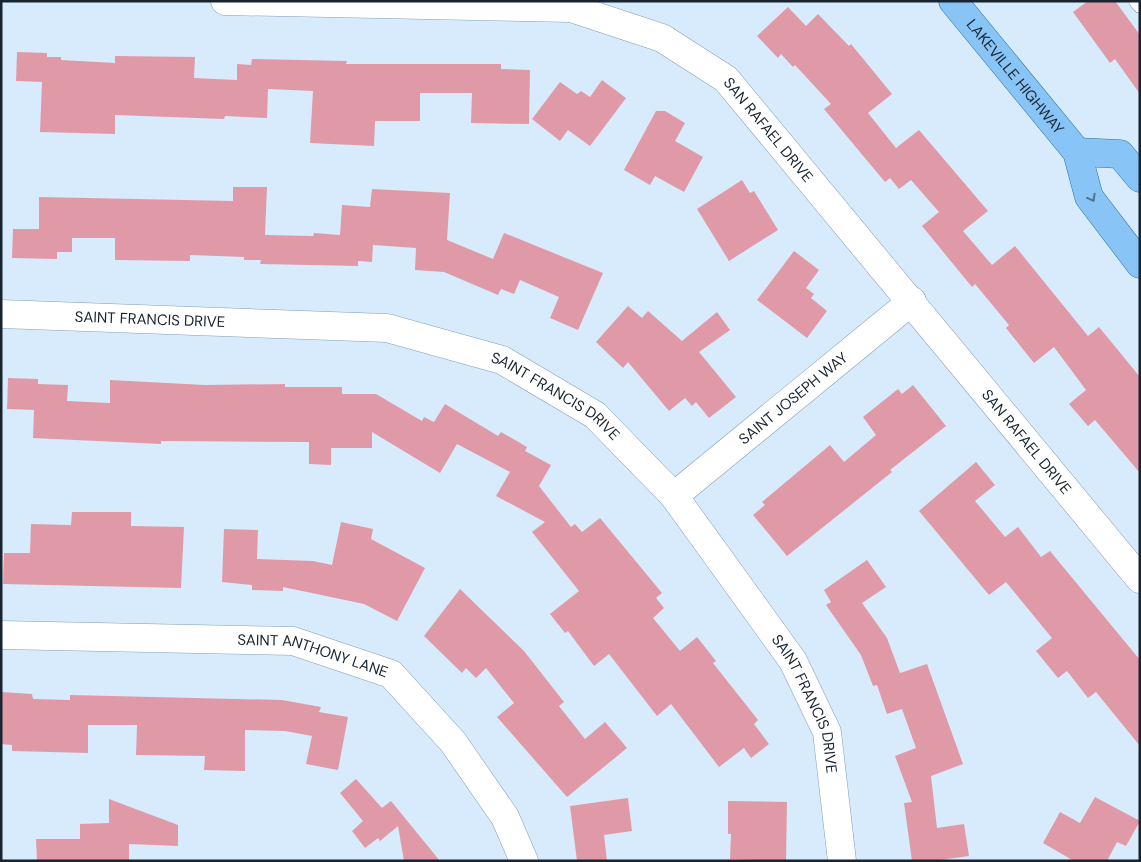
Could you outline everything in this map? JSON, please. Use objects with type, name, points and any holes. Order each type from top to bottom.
[{"type":"main road","name":"LAKEVILLE HIGHWAY","points":[[953,1],[1077,152],[1089,196],[1140,264]]},
{"type":"main road","points":[[1077,152],[1120,154],[1140,178]]},
{"type":"street","name":"SAN RAFAEL DRIVE","points":[[225,1],[571,8],[662,38],[726,79],[912,301],[1140,579]]},
{"type":"street","name":"SAINT JOSEPH WAY","points":[[674,496],[912,301]]},
{"type":"street","name":"SAINT FRANCIS DRIVE","points":[[1,314],[387,328],[502,360],[595,415],[674,496],[793,661],[827,732],[842,861]]},
{"type":"street","name":"SAINT ANTHONY LANE","points":[[1,635],[293,641],[391,674],[453,742],[505,817],[524,861]]},
{"type":"lane","points":[[1136,1],[1140,6]]},
{"type":"building","points":[[1088,1],[1115,1],[1140,35],[1140,94],[1115,59],[1110,63],[1073,12]]},
{"type":"building","points":[[788,7],[806,26],[818,14],[849,46],[851,44],[892,94],[868,113],[896,148],[919,130],[988,211],[963,231],[992,265],[1015,246],[1088,336],[1099,327],[1140,377],[1140,473],[1095,420],[1088,426],[1069,404],[1086,390],[1054,347],[1034,363],[1006,328],[1009,325],[975,284],[972,287],[922,226],[939,212],[911,180],[899,189],[890,178],[885,182],[824,109],[831,104],[795,65],[793,67],[781,54],[778,58],[757,36]]},
{"type":"building","points":[[17,52],[47,53],[47,57],[61,57],[61,60],[115,63],[115,56],[195,57],[194,78],[237,80],[237,64],[251,65],[252,59],[347,61],[346,64],[501,64],[501,69],[530,70],[529,124],[471,123],[472,93],[420,93],[420,121],[375,121],[374,146],[310,143],[313,91],[268,89],[267,118],[225,116],[224,119],[115,115],[115,134],[40,132],[42,82],[16,81]]},
{"type":"building","points":[[602,80],[626,98],[590,146],[568,130],[560,141],[532,119],[560,82],[577,94],[581,91],[590,97]]},
{"type":"building","points":[[656,111],[665,111],[685,123],[675,141],[703,157],[684,192],[655,176],[650,185],[624,170]]},
{"type":"building","points":[[742,180],[750,193],[754,191],[778,230],[729,261],[697,209]]},
{"type":"building","points":[[233,187],[267,187],[265,235],[313,236],[314,233],[340,235],[342,205],[370,207],[372,189],[450,193],[447,240],[493,259],[504,233],[603,273],[578,330],[550,318],[559,297],[520,280],[514,294],[501,289],[498,295],[444,272],[415,270],[416,248],[373,245],[372,262],[358,261],[358,266],[260,264],[261,260],[244,260],[244,257],[190,255],[190,261],[115,260],[115,238],[72,238],[72,252],[57,252],[57,259],[12,258],[13,229],[39,229],[39,197],[233,201]]},
{"type":"building","points":[[794,251],[819,270],[806,288],[814,294],[811,298],[827,311],[807,338],[757,300]]},
{"type":"building","points":[[628,306],[642,318],[648,311],[682,341],[717,312],[730,330],[699,352],[736,397],[709,418],[696,402],[692,406],[685,398],[669,411],[628,362],[623,368],[596,342]]},
{"type":"building","points":[[8,378],[38,379],[38,384],[68,385],[67,401],[110,403],[110,380],[205,385],[285,384],[285,387],[342,387],[342,394],[376,394],[422,421],[424,417],[434,422],[445,404],[498,436],[501,432],[527,447],[525,451],[551,465],[539,486],[571,527],[575,524],[582,532],[600,518],[662,593],[656,598],[664,608],[653,618],[680,651],[697,637],[716,661],[713,663],[758,720],[754,724],[769,744],[751,758],[744,748],[719,767],[671,704],[657,716],[609,654],[594,666],[568,631],[565,633],[550,614],[579,591],[532,532],[545,522],[496,496],[510,472],[457,444],[440,473],[372,432],[372,448],[331,448],[331,465],[309,464],[309,442],[161,441],[161,444],[33,438],[34,410],[7,409]]},
{"type":"building","points":[[913,385],[946,426],[787,556],[753,515],[765,505],[762,502],[830,445],[844,462],[876,435],[863,417],[898,389],[902,394]]},
{"type":"building","points":[[976,462],[995,485],[975,501],[1005,537],[1018,527],[1041,557],[1050,551],[1140,660],[1140,746],[1096,692],[1088,698],[1067,671],[1058,678],[1036,651],[1052,638],[1006,582],[989,595],[919,511]]},
{"type":"building","points":[[72,512],[131,512],[131,526],[184,527],[181,588],[3,584],[4,553],[30,553],[31,524],[71,525]]},
{"type":"building","points":[[341,522],[373,529],[371,539],[425,568],[397,621],[364,604],[283,587],[283,591],[252,590],[252,585],[222,582],[224,529],[258,530],[257,559],[313,561],[332,565]]},
{"type":"building","points":[[867,560],[886,587],[862,603],[887,638],[900,673],[927,664],[963,764],[931,776],[937,828],[964,824],[969,856],[933,861],[912,861],[904,803],[912,802],[895,756],[916,748],[902,709],[887,714],[877,685],[873,686],[861,655],[826,605],[831,602],[824,590]]},
{"type":"building","points":[[460,589],[524,651],[564,702],[559,706],[585,739],[605,722],[627,748],[567,797],[497,717],[514,703],[486,668],[476,678],[466,668],[462,673],[424,636]]},
{"type":"building","points":[[1,692],[32,694],[33,699],[70,700],[70,695],[282,700],[321,707],[319,712],[348,717],[338,770],[306,764],[312,736],[285,731],[245,730],[245,771],[204,770],[205,756],[136,755],[137,725],[88,725],[88,753],[12,751],[12,745],[1,744]]},
{"type":"building","points":[[356,779],[382,808],[391,801],[440,861],[404,861],[398,826],[380,841],[378,838],[365,848],[352,831],[363,821],[340,793]]},
{"type":"building","points":[[1095,797],[1140,821],[1126,846],[1117,842],[1107,861],[1074,861],[1043,843],[1060,812],[1080,823]]},
{"type":"building","points":[[628,798],[632,831],[604,835],[607,861],[577,861],[570,806]]},
{"type":"building","points":[[109,799],[178,825],[178,846],[129,844],[129,861],[37,861],[36,839],[80,839],[80,824],[109,823]]},
{"type":"building","points":[[728,801],[787,802],[786,861],[730,859],[731,834],[728,834]]}]
